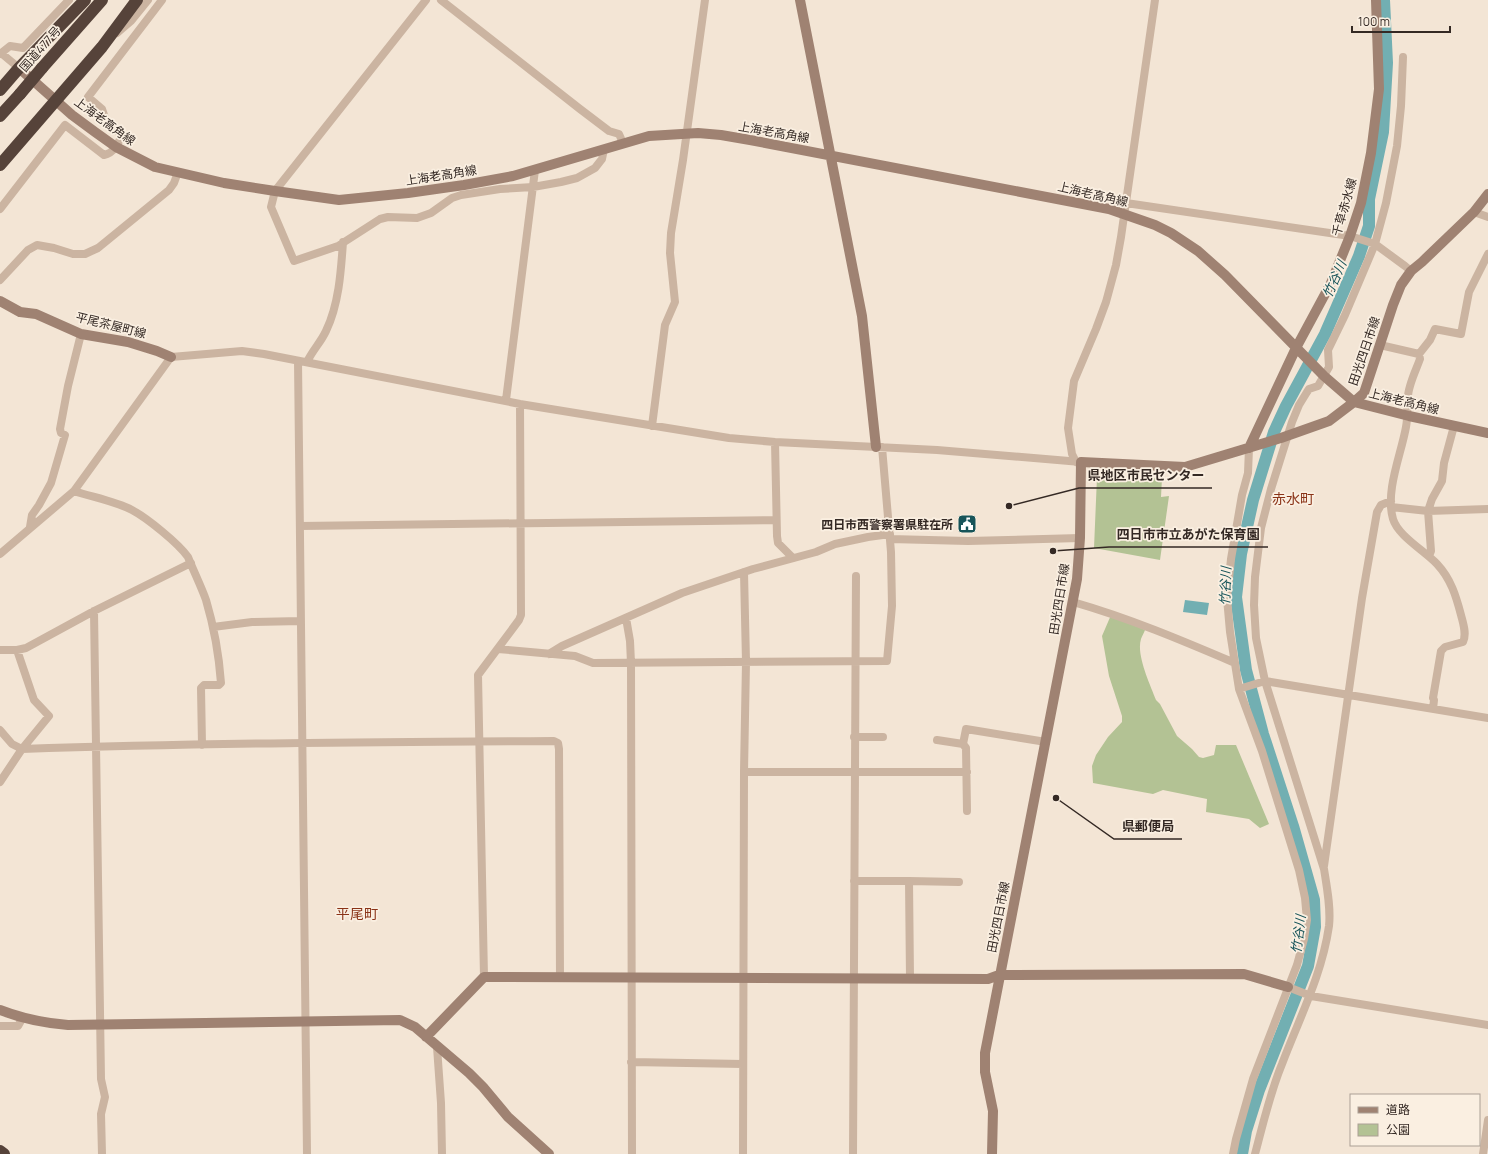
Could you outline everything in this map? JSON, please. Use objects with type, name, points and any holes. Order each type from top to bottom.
[{"type":"highway","points":[[0,90],[19,68],[85,0]]},
{"type":"highway","name":"国道477号","points":[[0,116],[102,0]]},
{"type":"highway","points":[[0,165],[102,46],[137,0]]},
{"type":"highway","points":[[0,1151],[4,1154]]},
{"type":"main road","points":[[800,0],[862,316],[879,447]]},
{"type":"main road","name":"千草赤水線","points":[[1252,447],[1353,237],[1367,176],[1378,106],[1379,83],[1376,0]]},
{"type":"main road","name":"上海老高角線","points":[[19,68],[72,115],[116,147],[155,167],[224,183],[275,192],[339,200],[408,193],[464,185],[513,176],[648,136],[686,133],[721,135],[1083,203],[1124,214],[1155,225],[1171,233],[1198,251],[1225,275],[1323,375],[1354,402],[1408,416],[1488,433]]},
{"type":"main road","name":"田光四日市線","points":[[992,1154],[993,1111],[985,1072],[985,1053],[1077,579],[1080,538],[1078,462],[1185,467],[1285,437],[1329,421],[1364,393],[1402,285],[1411,271],[1474,212],[1488,194]]},
{"type":"main road","name":"平尾茶屋町線","points":[[0,301],[20,312],[36,314],[81,334],[128,342],[171,357]]},
{"type":"main road","points":[[426,1037],[484,977],[988,979],[999,975],[1244,974],[1290,988]]},
{"type":"main road","points":[[0,1010],[22,1019],[45,1024],[68,1025],[305,1020],[400,1020],[415,1027],[469,1073],[508,1117],[549,1154]]},
{"type":"street","points":[[19,68],[0,54],[10,46],[23,48],[69,0]]},
{"type":"street","points":[[102,46],[131,21],[148,0]]},
{"type":"street","points":[[0,209],[65,125],[104,155],[109,154],[116,147],[122,135],[106,120],[102,109],[88,97],[162,0]]},
{"type":"street","points":[[426,0],[275,192],[271,207],[294,261],[338,246],[380,219],[388,217],[417,218],[431,213],[452,198],[461,195],[500,189],[533,187],[561,182],[585,174],[595,168],[602,159],[604,149]]},
{"type":"street","points":[[440,0],[609,131],[619,134],[623,143]]},
{"type":"street","points":[[652,426],[665,325],[674,302],[670,253],[671,232],[705,0]]},
{"type":"street","points":[[1078,462],[1072,454],[1068,428],[1074,381],[1106,302],[1116,265],[1155,0]]},
{"type":"street","points":[[1255,1154],[1278,1073],[1309,996],[1324,950],[1329,925],[1328,900],[1324,869],[1265,681],[1256,638],[1254,606],[1255,577],[1261,528],[1285,437],[1306,392],[1309,389],[1318,386],[1329,367],[1328,350],[1376,244],[1397,146],[1402,94],[1403,57]]},
{"type":"street","points":[[506,400],[535,170]]},
{"type":"street","points":[[0,280],[28,250],[37,245],[54,248],[73,254],[85,254],[98,248],[169,190],[174,183],[178,172]]},
{"type":"street","points":[[1126,203],[1353,237],[1376,244],[1411,271]]},
{"type":"street","points":[[1474,212],[1488,217]]},
{"type":"street","points":[[307,362],[326,331],[334,308],[341,270],[343,242]]},
{"type":"street","points":[[1433,709],[1433,698],[1441,651],[1445,647],[1463,642],[1465,638],[1464,628],[1451,583],[1445,573],[1429,556],[1397,528],[1393,518],[1391,504],[1399,452],[1408,416],[1408,395],[1420,359],[1419,354],[1430,340],[1436,329],[1462,334],[1469,292],[1488,254]]},
{"type":"street","points":[[30,527],[32,515],[51,483],[65,435],[61,433],[60,429],[68,386],[81,334]]},
{"type":"street","points":[[1380,345],[1419,354]]},
{"type":"street","points":[[0,554],[74,491],[171,357],[242,351],[264,354],[506,400],[520,404],[729,438],[775,442],[937,450],[1078,462]]},
{"type":"street","points":[[298,361],[307,1154]]},
{"type":"street","points":[[484,977],[478,742],[478,675],[519,620],[521,615],[522,524],[520,404]]},
{"type":"street","points":[[1429,556],[1431,551],[1428,511],[1432,499],[1442,481],[1444,463],[1454,426]]},
{"type":"street","points":[[775,442],[776,520],[778,543],[793,558]]},
{"type":"street","points":[[498,649],[575,656],[593,663],[887,661],[892,606],[890,536],[879,447]]},
{"type":"street","points":[[1233,1154],[1253,1079],[1290,988],[1304,939],[1306,920],[1305,898],[1299,870],[1241,688],[1235,663],[1227,598],[1231,559],[1252,447]]},
{"type":"street","points":[[74,491],[133,510],[161,531],[184,552],[191,563],[205,600],[213,627],[221,683],[219,685],[204,685],[201,688],[202,745]]},
{"type":"street","points":[[1324,869],[1348,695],[1377,512],[1381,504],[1391,504],[1428,511],[1488,509]]},
{"type":"street","points":[[300,526],[776,520]]},
{"type":"street","points":[[548,654],[682,593],[744,572],[836,544],[868,537],[890,536],[968,541],[1080,538]]},
{"type":"street","points":[[0,650],[17,650],[35,644],[94,611],[191,563]]},
{"type":"street","points":[[743,1154],[744,772],[746,662],[744,572]]},
{"type":"street","points":[[853,1154],[854,662],[856,576]]},
{"type":"street","points":[[1073,602],[1108,612],[1167,634],[1235,663]]},
{"type":"street","points":[[94,611],[101,1079],[105,1097],[101,1114],[102,1154]]},
{"type":"street","points":[[626,618],[630,641],[631,663],[632,1154]]},
{"type":"street","points":[[213,627],[252,622],[301,621]]},
{"type":"street","points":[[0,782],[22,749],[49,716],[34,700],[17,650]]},
{"type":"street","points":[[1241,688],[1265,681],[1488,718]]},
{"type":"street","points":[[0,730],[12,744],[22,749],[97,746],[554,740],[558,744],[560,977]]},
{"type":"street","points":[[967,811],[966,748],[963,744],[966,730],[1046,742]]},
{"type":"street","points":[[854,737],[882,737]]},
{"type":"street","points":[[937,740],[963,744]]},
{"type":"street","points":[[744,772],[967,772]]},
{"type":"street","points":[[854,881],[959,882]]},
{"type":"street","points":[[909,881],[910,978]]},
{"type":"street","points":[[1290,988],[1309,996],[1488,1025]]},
{"type":"street","points":[[0,1026],[18,1026],[22,1019]]},
{"type":"street","points":[[437,1047],[441,1103],[442,1154]]},
{"type":"street","points":[[631,1062],[743,1064]]},
{"type":"street","points":[[1483,1154],[1488,1120]]},
{"type":"green space","points":[[1097,477],[1162,478],[1161,497],[1169,496],[1160,560],[1094,548]]},
{"type":"green space","points":[[1111,615],[1145,630],[1140,646],[1144,670],[1156,700],[1160,704],[1177,736],[1199,757],[1203,758],[1214,755],[1216,745],[1236,745],[1269,824],[1260,828],[1249,819],[1206,812],[1207,799],[1163,790],[1153,794],[1093,783],[1092,766],[1096,755],[1108,737],[1122,722],[1122,716],[1109,676],[1102,636]]},
{"type":"water","points":[[1185,600],[1209,603],[1207,615],[1183,612]]},
{"type":"waterway","name":"竹谷川","points":[[1242,1154],[1246,1131],[1259,1090],[1308,966],[1315,927],[1314,900],[1293,826],[1263,734],[1246,670],[1236,597],[1241,554],[1253,500],[1274,432],[1286,406],[1325,334],[1359,256],[1369,226],[1369,199],[1383,132],[1387,63],[1384,0]]},
{"type":"place","name":"県地区市民センター","points":[[1009,506]]},
{"type":"place","name":"四日市西警察署県駐在所","points":[[967,524]]},
{"type":"place","name":"四日市市立あがた保育園","points":[[1053,551]]},
{"type":"place","name":"県郵便局","points":[[1056,798]]},
{"type":"district","name":"赤水町","points":[[1293,498]]},
{"type":"district","name":"平尾町","points":[[357,913]]}]
